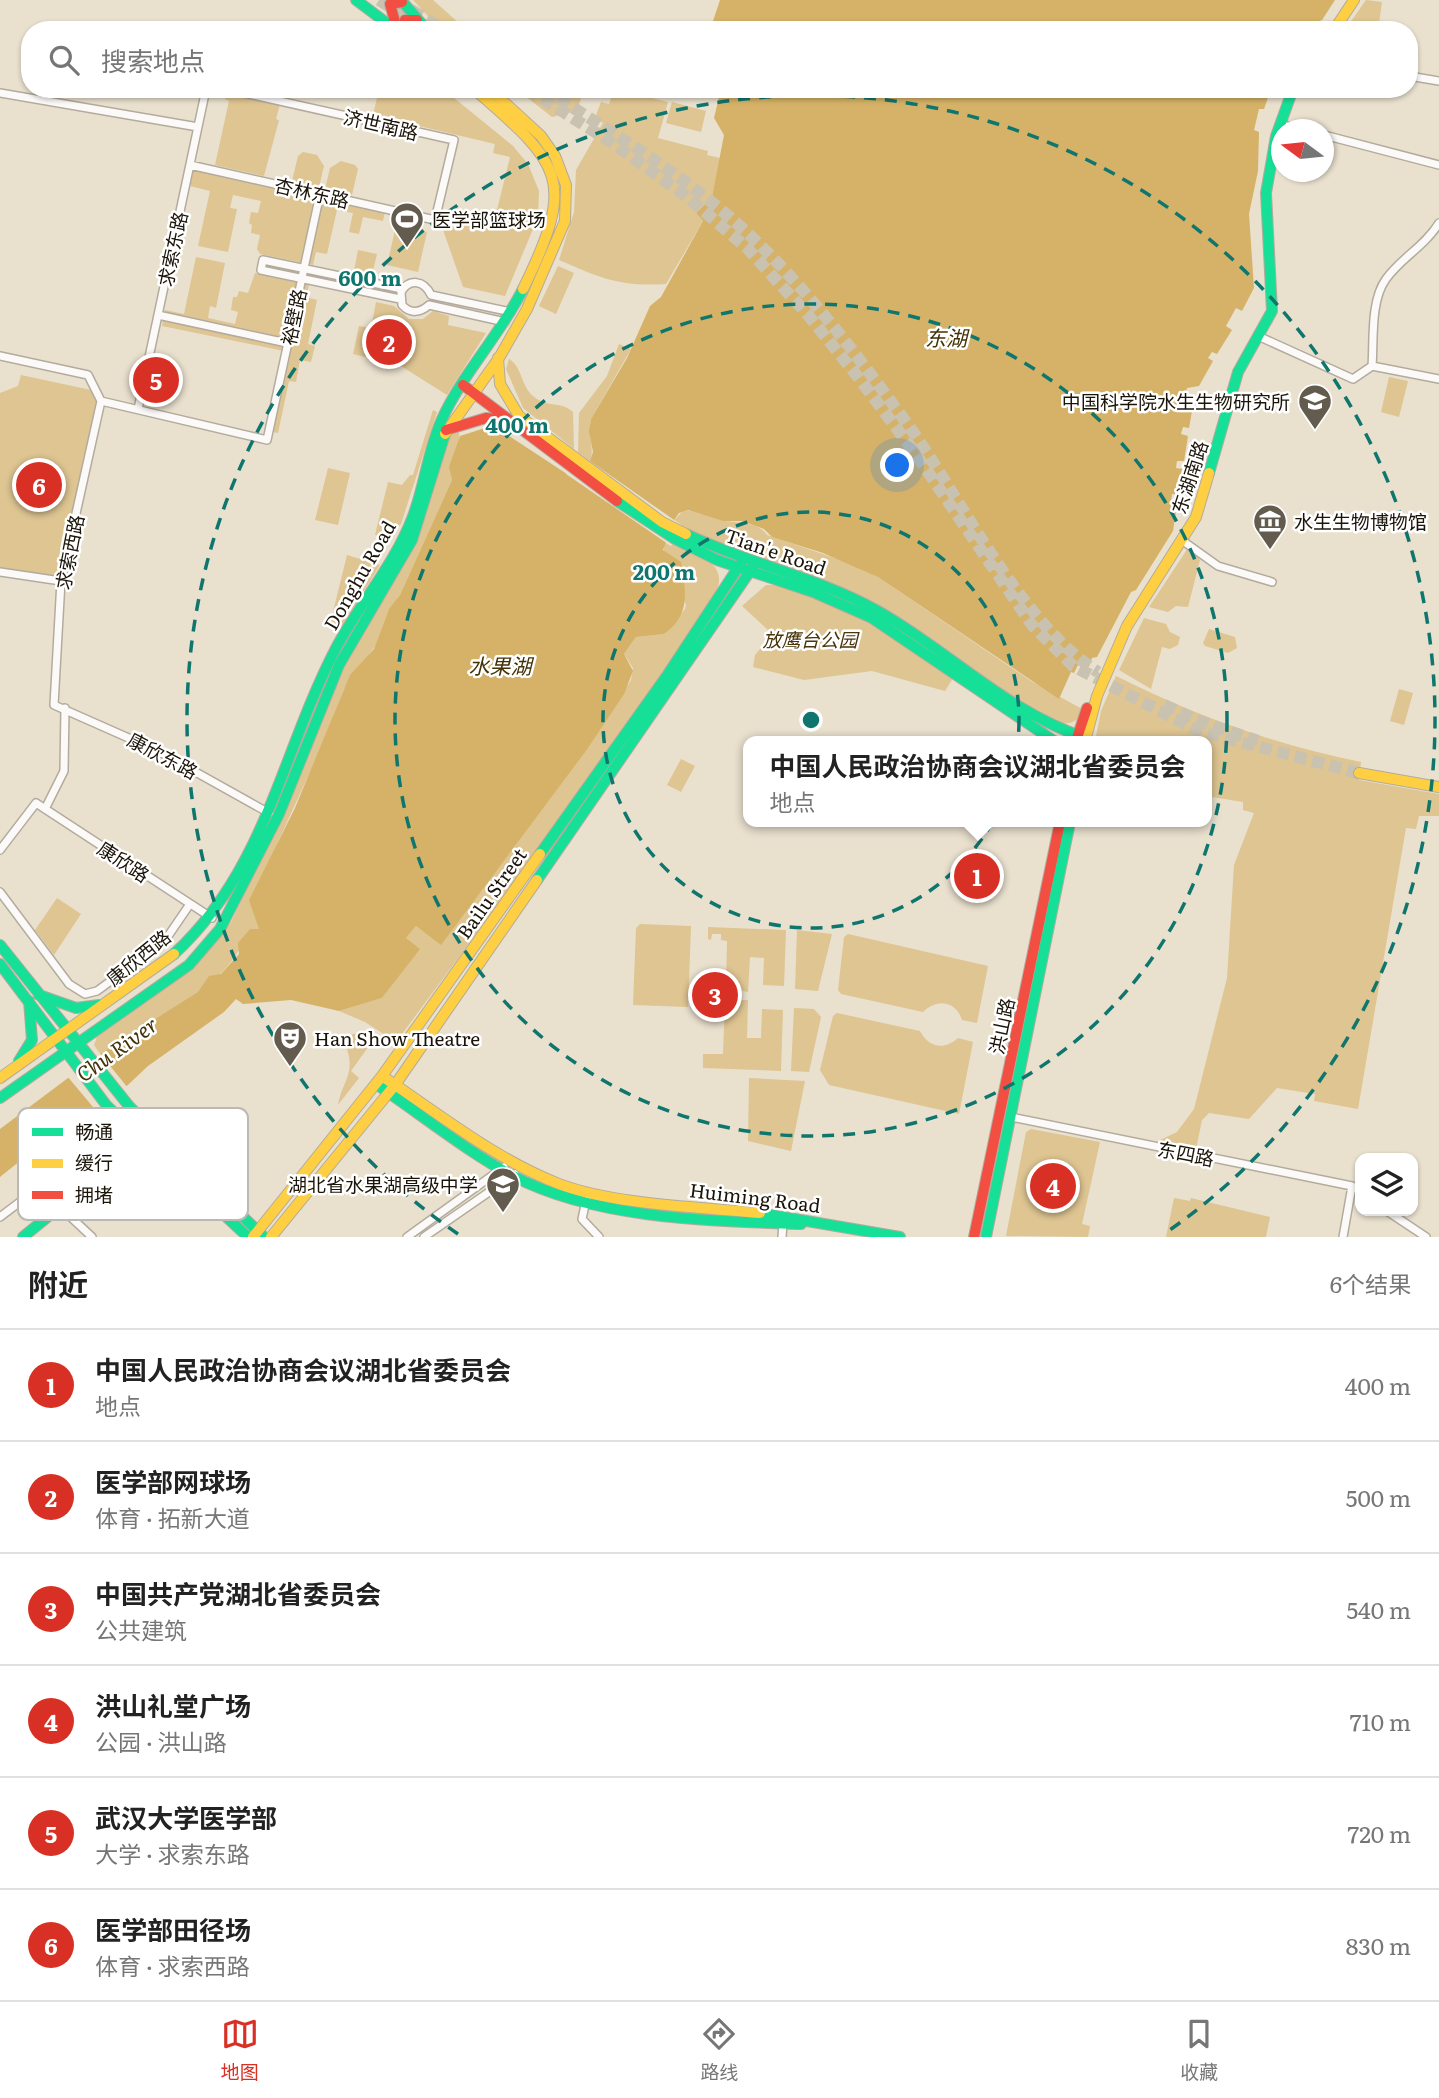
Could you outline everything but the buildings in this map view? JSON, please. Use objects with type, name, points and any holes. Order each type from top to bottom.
[{"type":"main road","points":[[356,0],[375,6],[396,1]]},
{"type":"main road","points":[[356,0],[385,21]]},
{"type":"main road","points":[[1340,21],[1354,0]]},
{"type":"main road","points":[[396,1],[417,20]]},
{"type":"main road","points":[[396,1],[397,21]]},
{"type":"main road","points":[[405,21],[417,20]]},
{"type":"main road","name":"Donghu Road","points":[[0,1098],[189,965],[226,919],[279,814],[335,674],[412,540],[446,430],[511,312],[551,225],[555,187],[537,149],[483,98]]},
{"type":"main road","name":"Donghu Road","points":[[0,1078],[56,1041],[191,943],[212,918],[269,813],[336,649],[398,548],[412,518],[441,421],[467,389],[499,358],[527,309],[551,260],[565,221],[567,196],[560,168],[541,136],[500,98]]},
{"type":"main road","name":"东湖南路","points":[[1282,119],[1290,98]]},
{"type":"main road","name":"东湖南路","points":[[1082,736],[1128,626],[1183,541],[1201,503],[1238,372],[1269,318],[1273,303],[1266,192],[1271,168]]},
{"type":"main road","name":"Tian'e Road","points":[[499,358],[500,384],[513,409],[574,464]]},
{"type":"main road","name":"Tian'e Road","points":[[467,389],[677,535],[872,618],[1047,736]]},
{"type":"main road","points":[[446,430],[468,421],[486,418],[511,421]]},
{"type":"main road","name":"Bailu Street","points":[[256,1236],[379,1080],[666,677],[741,564]]},
{"type":"main road","name":"Tian'e Road","points":[[753,568],[817,583],[878,611],[1027,712],[1075,736]]},
{"type":"main road","name":"Bailu Street","points":[[271,1237],[392,1088],[753,568]]},
{"type":"main road","points":[[1439,779],[1360,770],[1439,787]]},
{"type":"main road","name":"洪山路","points":[[974,1237],[1059,827]]},
{"type":"main road","name":"洪山路","points":[[986,1237],[1069,827]]},
{"type":"main road","points":[[0,945],[86,1056],[133,1108]]},
{"type":"main road","points":[[0,964],[64,1052],[110,1108]]},
{"type":"main road","points":[[39,995],[67,1007],[84,1009],[120,994]]},
{"type":"main road","points":[[14,1069],[32,1040],[29,1002]]},
{"type":"main road","name":"Huiming Road","points":[[379,1080],[517,1172],[587,1196],[690,1216],[833,1225]]},
{"type":"main road","name":"Huiming Road","points":[[587,1196],[785,1216],[833,1225]]},
{"type":"main road","points":[[23,1237],[45,1220]]},
{"type":"main road","points":[[237,1220],[256,1236]]},
{"type":"main road","points":[[241,1220],[256,1236]]},
{"type":"main road","points":[[833,1225],[900,1237]]},
{"type":"street","points":[[1418,78],[1439,81]]},
{"type":"street","points":[[0,93],[21,97]]},
{"type":"street","points":[[29,98],[198,127]]},
{"type":"street","name":"求索东路","points":[[138,409],[204,98]]},
{"type":"street","name":"济世南路","points":[[265,98],[454,141],[435,220]]},
{"type":"street","points":[[1334,138],[1439,165]]},
{"type":"street","name":"杏林东路","points":[[190,165],[435,220]]},
{"type":"street","name":"裕壁路","points":[[138,409],[267,440],[320,194]]},
{"type":"street","points":[[1372,366],[1377,307],[1383,284],[1427,241],[1439,223]]},
{"type":"street","points":[[400,299],[261,270],[263,260],[402,289],[417,282],[426,287],[430,295],[511,312]]},
{"type":"street","points":[[402,289],[400,299],[405,308],[413,312],[429,305],[505,322]]},
{"type":"street","points":[[158,316],[287,343]]},
{"type":"street","points":[[1258,336],[1353,379],[1372,366],[1439,379]]},
{"type":"street","points":[[0,356],[88,375],[101,401],[138,409]]},
{"type":"street","name":"求索西路","points":[[54,705],[61,581],[101,401]]},
{"type":"street","points":[[1183,541],[1217,566],[1272,582]]},
{"type":"street","points":[[0,572],[61,581]]},
{"type":"street","name":"康欣东路","points":[[54,705],[158,751],[269,813]]},
{"type":"street","points":[[45,809],[64,771],[65,708]]},
{"type":"street","name":"康欣路","points":[[0,850],[36,803],[212,918]]},
{"type":"street","name":"康欣西路","points":[[0,892],[69,984],[82,994],[97,991],[164,942],[190,904]]},
{"type":"street","name":"东四路","points":[[1011,1117],[1355,1188]]},
{"type":"street","points":[[407,1237],[507,1165]]},
{"type":"street","points":[[424,1237],[517,1172]]},
{"type":"street","points":[[1343,1237],[1352,1186]]},
{"type":"street","points":[[587,1196],[582,1219],[599,1237]]},
{"type":"street","points":[[0,1217],[18,1203]]},
{"type":"street","points":[[1394,1216],[1426,1237]]},
{"type":"street","points":[[72,1220],[89,1236]]},
{"type":"street","points":[[782,1237],[783,1223]]},
{"type":"green space","points":[[413,0],[433,0],[457,21],[433,21]]},
{"type":"green space","points":[[1366,0],[1382,2],[1379,21],[1351,21]]},
{"type":"green space","points":[[251,98],[280,104],[276,119],[279,120],[264,176],[215,165],[229,101],[225,99]]},
{"type":"green space","points":[[377,98],[454,98],[513,146],[528,164],[539,191],[538,217],[505,296],[463,287],[441,224],[447,225],[450,214],[476,220],[479,210],[496,214],[510,157],[493,153],[495,144],[373,115]]},
{"type":"green space","points":[[528,98],[581,98],[577,111],[552,117]]},
{"type":"green space","points":[[611,98],[651,98],[668,102],[658,138],[708,151],[707,155],[720,158],[712,197],[696,213],[703,221],[666,284],[636,284],[611,280],[559,260],[574,212],[576,170],[603,123],[595,118],[601,102],[609,104]]},
{"type":"green space","points":[[672,102],[706,111],[701,132],[666,123]]},
{"type":"green space","points":[[303,152],[317,155],[324,166],[319,187],[292,181],[298,156]]},
{"type":"green space","points":[[341,161],[355,165],[358,169],[352,195],[325,189],[330,168]]},
{"type":"green space","points":[[194,168],[385,212],[383,221],[363,217],[359,234],[349,232],[353,213],[337,210],[327,254],[316,252],[313,265],[260,254],[257,249],[260,235],[251,233],[252,225],[249,223],[251,212],[258,213],[261,201],[233,195],[230,208],[237,209],[228,252],[198,246],[210,191],[190,186]]},
{"type":"green space","name":"医学部篮球场","points":[[396,226],[427,232],[418,272],[387,265]]},
{"type":"green space","points":[[358,250],[377,254],[372,275],[354,271]]},
{"type":"green space","points":[[196,257],[225,263],[216,308],[210,306],[208,318],[235,324],[238,312],[231,310],[233,297],[237,297],[239,291],[248,293],[255,273],[309,285],[306,297],[317,300],[308,344],[315,346],[311,362],[300,360],[296,382],[289,381],[278,433],[272,432],[289,352],[162,326],[165,310],[184,314]]},
{"type":"green space","points":[[558,266],[574,273],[556,314],[539,306]]},
{"type":"green space","points":[[376,302],[394,306],[409,319],[423,319],[433,311],[449,316],[448,325],[486,333],[447,395],[401,366],[353,354],[359,326],[371,328]]},
{"type":"green space","points":[[619,344],[631,349],[591,419],[590,461],[578,452],[579,413],[607,376]]},
{"type":"green space","points":[[509,359],[517,366],[533,396],[573,412],[574,449],[523,408],[506,369]]},
{"type":"green space","points":[[21,375],[91,390],[97,401],[58,578],[0,569],[0,393],[18,386]]},
{"type":"green space","points":[[1389,377],[1408,381],[1399,417],[1381,412]]},
{"type":"green space","points":[[433,410],[437,412],[401,524],[391,536],[375,535],[388,482],[402,485],[413,475]]},
{"type":"green space","points":[[458,430],[459,441],[451,467],[452,480],[400,595],[387,614],[376,645],[344,689],[320,750],[277,844],[259,929],[251,935],[225,969],[197,994],[100,1054],[94,1045],[97,1037],[193,969],[231,922],[286,806],[323,710],[449,433]]},
{"type":"green space","points":[[328,468],[350,473],[338,525],[315,520]]},
{"type":"green space","points":[[692,510],[721,520],[754,525],[767,535],[852,564],[878,577],[1031,681],[1084,710],[1073,722],[1059,723],[1030,710],[926,635],[883,608],[839,587],[725,547],[681,528],[682,525],[674,520],[682,512]]},
{"type":"green space","points":[[664,542],[671,546],[674,542],[703,557],[715,567],[718,574],[716,591],[690,635],[396,1042],[365,1022],[339,1011],[382,998],[419,949],[406,938],[416,926],[441,944],[586,751],[631,680],[633,668],[624,654],[636,637],[664,634],[685,609],[686,605],[664,552]]},
{"type":"green space","points":[[1188,548],[1200,560],[1188,607],[1176,606],[1168,612],[1149,607]]},
{"type":"green space","points":[[347,555],[380,565],[341,628],[330,624]]},
{"type":"green space","name":"放鹰台公园","points":[[766,585],[788,587],[838,605],[864,619],[953,678],[945,691],[872,671],[804,680],[753,667],[755,655],[769,638],[768,630],[742,606]]},
{"type":"green space","points":[[1144,618],[1166,624],[1170,632],[1180,637],[1178,645],[1170,649],[1162,647],[1151,689],[1119,670]]},
{"type":"green space","points":[[1209,629],[1235,637],[1237,648],[1228,653],[1205,646],[1203,643]]},
{"type":"green space","points":[[1116,676],[1175,704],[1266,738],[1361,762],[1359,780],[1439,794],[1439,816],[1419,816],[1416,829],[1406,828],[1358,1109],[1314,1101],[1315,1094],[1277,1088],[1249,1119],[1209,1113],[1202,1120],[1196,1149],[1158,1141],[1177,1132],[1194,1109],[1227,978],[1234,865],[1254,813],[1243,810],[1243,802],[1212,797],[1212,736],[1096,736],[1101,711]]},
{"type":"green space","points":[[1399,689],[1413,693],[1404,725],[1390,721]]},
{"type":"green space","points":[[681,759],[695,766],[681,792],[667,785]]},
{"type":"green space","points":[[57,898],[81,914],[54,955],[35,930]]},
{"type":"green space","points":[[640,924],[691,926],[688,1007],[633,1005],[636,928]]},
{"type":"green space","points":[[708,927],[786,930],[784,986],[763,985],[764,958],[750,957],[748,992],[726,988],[727,941],[721,940],[721,934],[712,934],[711,940],[708,939]]},
{"type":"green space","points":[[797,930],[832,934],[818,991],[795,989]]},
{"type":"green space","points":[[848,934],[988,966],[977,1023],[962,1020],[951,1005],[940,1003],[923,1012],[841,994],[838,990],[844,937]]},
{"type":"green space","points":[[740,1000],[748,1000],[747,1038],[761,1038],[762,1009],[783,1010],[781,1071],[703,1068],[703,1054],[723,1054],[725,1003],[740,1004]]},
{"type":"green space","points":[[794,1008],[814,1009],[821,1017],[809,1072],[791,1071]]},
{"type":"green space","points":[[837,1013],[920,1031],[932,1044],[947,1045],[958,1038],[973,1042],[959,1114],[829,1085],[820,1070],[833,1016]]},
{"type":"green space","points":[[363,1033],[374,1039],[351,1071],[359,1078],[338,1105],[350,1061],[344,1041],[353,1034]]},
{"type":"green space","points":[[749,1078],[805,1081],[791,1151],[748,1141]]},
{"type":"green space","points":[[1031,1129],[1100,1142],[1082,1224],[1090,1226],[1088,1237],[1006,1236],[1026,1132]]},
{"type":"green space","points":[[1174,1198],[1190,1201],[1191,1198],[1270,1217],[1266,1237],[1166,1237]]},
{"type":"water","points":[[720,0],[1335,0],[1319,21],[713,21]]},
{"type":"water","name":"东湖","points":[[719,98],[1268,98],[1264,109],[1259,109],[1254,130],[1259,132],[1258,171],[1249,214],[1254,288],[1242,311],[1236,308],[1226,326],[1232,330],[1217,354],[1212,352],[1208,358],[1213,361],[1199,386],[1187,388],[1184,407],[1192,411],[1189,428],[1183,427],[1181,434],[1188,436],[1184,461],[1177,461],[1176,468],[1183,469],[1179,495],[1172,494],[1171,502],[1177,504],[1173,531],[1136,590],[1131,592],[1097,657],[1092,658],[1088,669],[1078,665],[1074,673],[1071,672],[1059,699],[878,577],[823,553],[772,537],[764,529],[742,521],[723,521],[689,510],[679,513],[663,550],[681,562],[685,593],[679,619],[664,634],[636,637],[624,654],[633,671],[624,694],[586,751],[441,945],[416,926],[406,938],[420,949],[382,998],[339,1011],[291,1000],[243,1004],[236,999],[224,1012],[148,1066],[103,1108],[28,1108],[100,1054],[198,992],[209,976],[221,974],[239,954],[238,943],[250,929],[259,929],[249,900],[295,808],[350,675],[374,649],[389,609],[400,595],[452,480],[449,467],[460,436],[485,428],[500,430],[570,476],[590,461],[593,452],[589,431],[591,419],[627,358],[650,306],[661,297],[703,221],[696,213],[712,197],[724,135],[714,118]]},
{"type":"water","name":"东湖","points":[[18,1116],[18,1163],[0,1177],[0,1129]]},
{"type":"pier","points":[[587,459],[677,522],[668,544],[566,474]]},
{"type":"pier","points":[[98,1051],[128,1088],[104,1108],[94,1108],[67,1076]]},
{"type":"tunnel","points":[[379,0],[412,21]]},
{"type":"tunnel","points":[[411,10],[429,21]]},
{"type":"tunnel","points":[[541,98],[611,142],[686,196],[747,248],[808,315],[858,377],[913,450],[1032,625],[1073,666],[1199,731],[1359,773]]},
{"type":"tunnel","points":[[557,98],[629,143],[712,202],[782,267],[837,332],[906,422],[1017,591],[1043,623],[1070,650],[1098,672]]},
{"type":"tunnel","points":[[1164,705],[1199,721],[1258,741]]},
{"type":"traffic: fast","points":[[356,0],[384,21]]},
{"type":"traffic: fast","points":[[401,0],[419,21]]},
{"type":"traffic: fast","points":[[1209,473],[1238,372],[1272,311],[1266,193],[1276,136],[1290,98]]},
{"type":"traffic: fast","points":[[174,954],[205,921],[251,848],[336,648],[406,534],[442,419],[460,386],[523,289]]},
{"type":"traffic: fast","points":[[0,1098],[189,965],[220,929],[279,814],[339,665],[412,540],[445,434]]},
{"type":"traffic: fast","points":[[617,501],[675,539],[717,560],[813,592],[872,618],[1047,736]]},
{"type":"traffic: fast","points":[[686,534],[855,599],[904,627],[1031,713],[1081,736]]},
{"type":"traffic: fast","points":[[540,854],[666,677],[743,560]]},
{"type":"traffic: fast","points":[[537,880],[755,564]]},
{"type":"traffic: fast","points":[[986,1237],[1069,827]]},
{"type":"traffic: fast","points":[[0,945],[131,1108]]},
{"type":"traffic: fast","points":[[0,964],[109,1108]]},
{"type":"traffic: fast","points":[[39,995],[76,1008],[99,1005]]},
{"type":"traffic: fast","points":[[19,1061],[32,1040],[29,1001]]},
{"type":"traffic: fast","points":[[376,1084],[479,1156],[513,1176],[545,1190],[580,1201],[654,1215],[801,1224]]},
{"type":"traffic: fast","points":[[760,1213],[900,1237]]},
{"type":"traffic: fast","points":[[23,1237],[44,1220]]},
{"type":"traffic: fast","points":[[230,1220],[248,1237]]},
{"type":"traffic: fast","points":[[246,1220],[264,1237]]},
{"type":"traffic: slow","points":[[1340,21],[1354,0]]},
{"type":"traffic: slow","points":[[484,98],[526,137],[542,157],[552,176],[554,197],[550,222],[523,289]]},
{"type":"traffic: slow","points":[[445,434],[499,358],[527,309],[565,221],[566,185],[555,156],[541,136],[500,98]]},
{"type":"traffic: slow","points":[[498,358],[500,384],[519,416],[662,522],[686,534]]},
{"type":"traffic: slow","points":[[1086,736],[1097,696],[1127,626],[1196,517],[1209,473]]},
{"type":"traffic: slow","points":[[1359,773],[1439,787]]},
{"type":"traffic: slow","points":[[253,1237],[382,1076],[540,854]]},
{"type":"traffic: slow","points":[[271,1237],[395,1085],[537,880]]},
{"type":"traffic: slow","points":[[0,1078],[174,954]]},
{"type":"traffic: slow","points":[[382,1076],[490,1149],[559,1184],[631,1201],[760,1213]]},
{"type":"traffic: jam","points":[[395,21],[390,4],[402,2]]},
{"type":"traffic: jam","points":[[405,21],[417,20]]},
{"type":"traffic: jam","points":[[463,385],[617,501]]},
{"type":"traffic: jam","points":[[446,430],[486,418],[511,421]]},
{"type":"traffic: jam","points":[[1078,736],[1087,708]]},
{"type":"traffic: jam","points":[[974,1237],[1059,827]]},
{"type":"place","name":"医学部篮球场","points":[[407,249]]},
{"type":"place","name":"医学部网球场","points":[[389,342]]},
{"type":"place","name":"武汉大学医学部","points":[[156,380]]},
{"type":"place","name":"中国科学院水生生物研究所","points":[[1315,431]]},
{"type":"place","name":"医学部田径场","points":[[39,485]]},
{"type":"place","name":"水生生物博物馆","points":[[1270,551]]},
{"type":"place","name":"中国人民政治协商会议湖北省委员会","points":[[977,876]]},
{"type":"place","name":"中国共产党湖北省委员会","points":[[715,995]]},
{"type":"place","name":"Han Show Theatre","points":[[290,1068]]},
{"type":"place","name":"洪山礼堂广场","points":[[1053,1186]]},
{"type":"place","name":"湖北省水果湖高级中学","points":[[503,1214]]},
{"type":"water label","name":"水果湖","points":[[500,664]]},
{"type":"water label","name":"Chu River","points":[[116,1048]]}]
